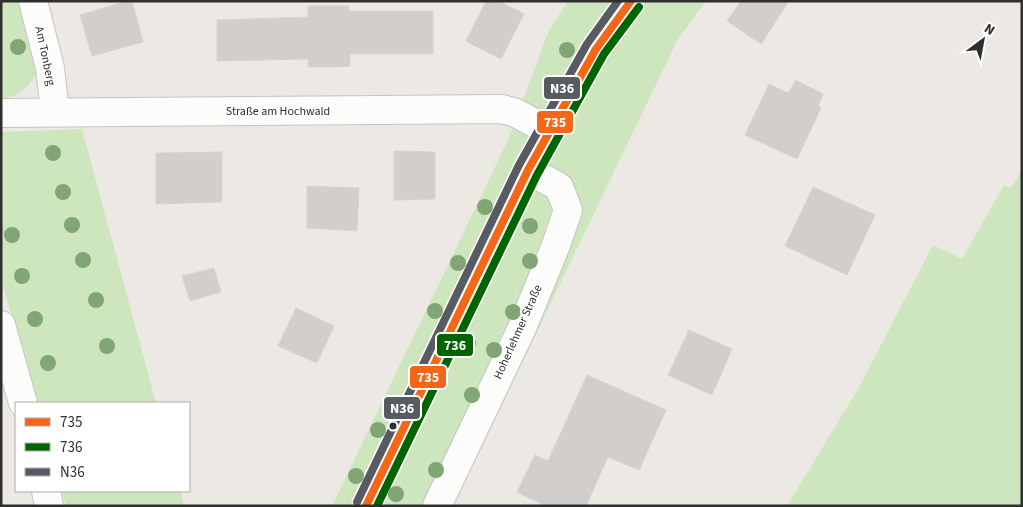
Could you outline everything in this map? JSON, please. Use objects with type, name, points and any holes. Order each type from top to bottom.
[{"type":"street","name":"Am Tonberg","points":[[32,1],[50,68],[55,111]]},
{"type":"street","points":[[366,506],[528,170],[596,49],[631,1]]},
{"type":"street","name":"Straße am Hochwald","points":[[1,113],[502,108],[516,113],[549,131]]},
{"type":"street","name":"Hoherlehmer Straße","points":[[437,506],[525,320],[556,245],[568,210],[558,187],[528,170]]},
{"type":"street","points":[[1,325],[23,402]]},
{"type":"street","points":[[46,492],[49,506]]},
{"type":"green space","points":[[1,1],[25,1],[39,69],[24,90],[1,99]]},
{"type":"green space","points":[[568,1],[706,1],[678,39],[453,506],[332,506],[508,140],[549,30]]},
{"type":"green space","points":[[82,129],[156,402],[37,402],[1,277],[1,132]]},
{"type":"green space","points":[[1022,170],[1022,506],[787,506],[858,389],[933,245],[962,259],[1004,185],[1011,188]]},
{"type":"green space","points":[[62,492],[180,492],[184,506],[66,506]]},
{"type":"building","points":[[132,1],[143,42],[92,56],[80,15]]},
{"type":"building","points":[[486,1],[499,1],[524,14],[501,59],[466,41]]},
{"type":"building","points":[[741,1],[789,1],[761,44],[727,21]]},
{"type":"building","points":[[308,6],[349,6],[349,11],[433,11],[433,54],[350,54],[350,66],[335,67],[308,67],[308,59],[217,61],[217,20],[308,17]]},
{"type":"building","points":[[796,80],[823,94],[818,106],[821,108],[797,159],[745,135],[769,84],[788,93]]},
{"type":"building","points":[[394,151],[435,152],[435,199],[394,200]]},
{"type":"building","points":[[222,152],[222,202],[156,204],[156,153]]},
{"type":"building","points":[[307,186],[359,188],[357,231],[307,228]]},
{"type":"building","points":[[813,187],[875,215],[847,275],[785,246]]},
{"type":"building","points":[[214,268],[221,292],[190,301],[182,276]]},
{"type":"building","points":[[296,308],[334,326],[317,363],[278,346]]},
{"type":"building","points":[[689,330],[732,349],[712,395],[668,375]]},
{"type":"building","points":[[587,375],[666,410],[639,470],[608,457],[586,506],[546,506],[517,492],[535,455],[548,461]]},
{"type":"transit line","name":"N36","points":[[357,502],[519,165],[587,44],[618,1]]},
{"type":"transit line","name":"735","points":[[366,506],[528,170],[596,49],[631,1]]},
{"type":"transit line","name":"736","points":[[377,506],[537,175],[604,54],[639,7]]}]
